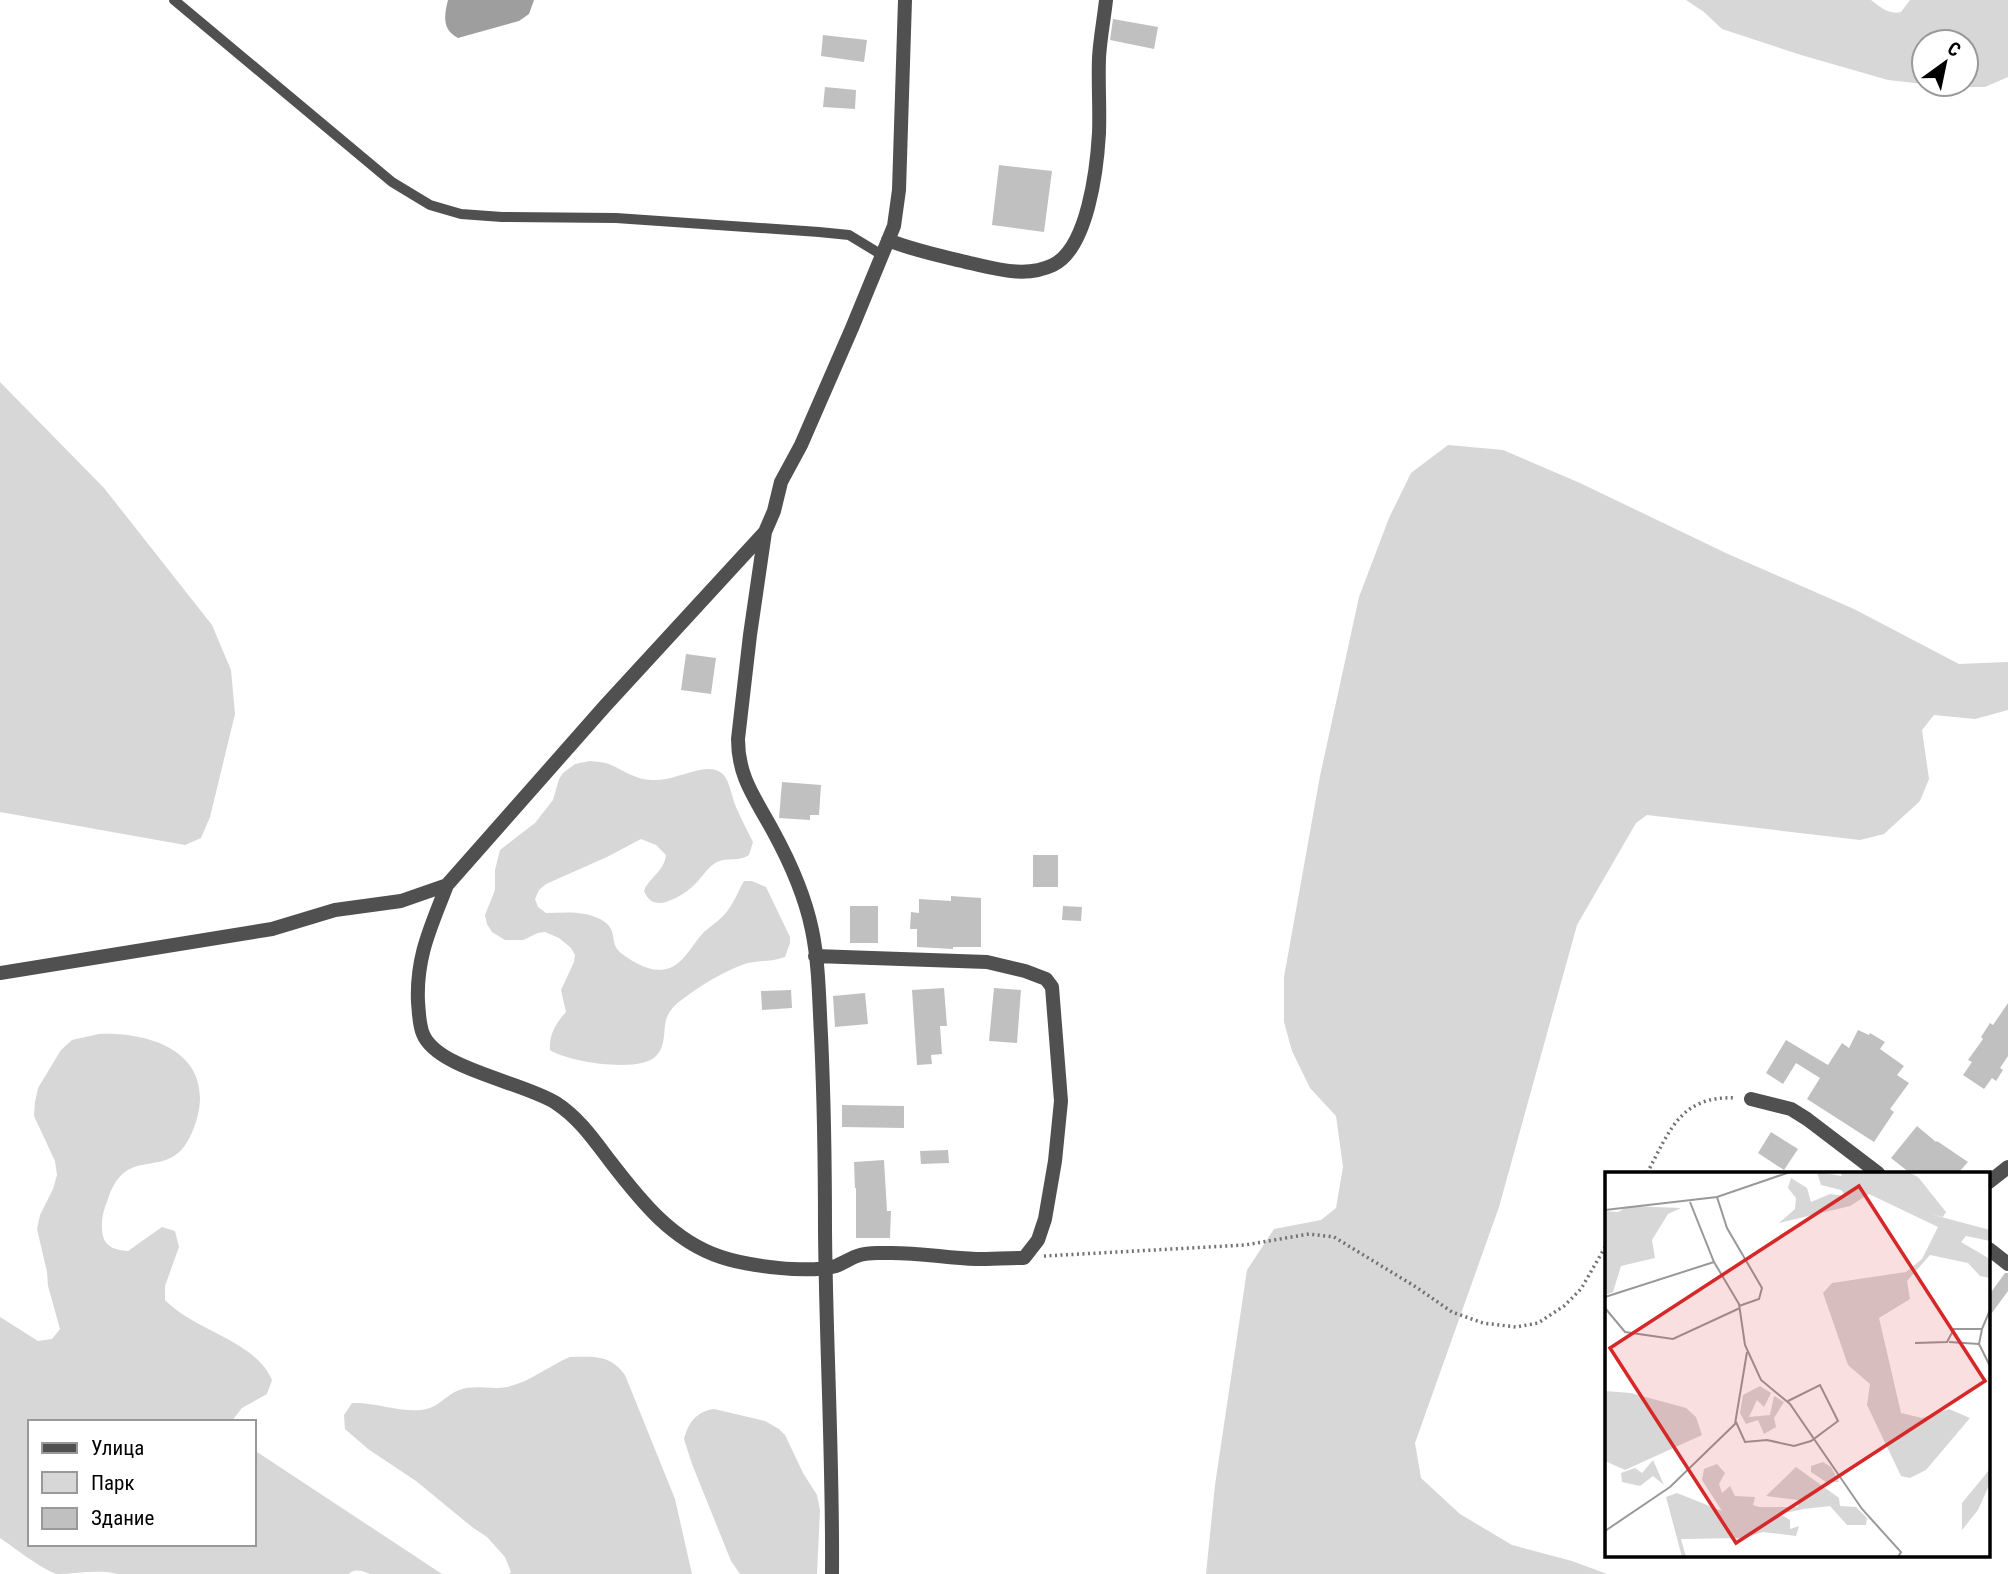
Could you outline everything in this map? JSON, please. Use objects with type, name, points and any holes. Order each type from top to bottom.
[{"type":"street","points":[[832,1574],[824,1115],[815,956],[812,930],[800,889],[775,833],[743,776],[738,757],[738,739],[765,532],[774,511],[780,482],[801,445],[894,226],[899,191],[905,0]]},
{"type":"street","points":[[888,240],[912,250],[1005,271],[1026,272],[1043,269],[1065,257],[1083,224],[1096,165],[1099,57],[1106,0]]},
{"type":"street","points":[[765,532],[447,886],[425,942],[417,978],[419,1013],[423,1034],[436,1052],[463,1066],[505,1080],[556,1104],[585,1128],[640,1199],[663,1223],[702,1249],[756,1265],[796,1268],[837,1266],[861,1254],[891,1253],[976,1259],[1024,1258],[1038,1240],[1055,1161],[1061,1101],[1052,987],[1046,979],[987,962],[815,956]]},
{"type":"street","points":[[0,973],[272,929],[335,910],[401,901],[447,886]]},
{"type":"street","points":[[1751,1099],[1791,1110],[1807,1119],[1877,1172]]},
{"type":"street","points":[[1990,1181],[2008,1167]]},
{"type":"street","points":[[1990,1250],[2008,1264]]},
{"type":"lane","points":[[174,0],[392,182],[430,205],[461,214],[616,218],[849,235],[882,255]]},
{"type":"path","points":[[1648,1172],[1671,1129],[1690,1107],[1703,1100],[1716,1098],[1751,1099]]},
{"type":"path","points":[[1024,1258],[1245,1245],[1309,1234],[1334,1237],[1452,1312],[1483,1323],[1516,1327],[1538,1323],[1564,1306],[1581,1289],[1605,1247]]},
{"type":"green space","points":[[1686,0],[1871,0],[1885,10],[1897,13],[1901,12],[1910,0],[2008,0],[2008,77],[1980,87],[1980,28],[1910,28],[1910,82],[1888,80],[1722,29]]},
{"type":"green space","points":[[0,382],[104,488],[212,625],[231,670],[235,714],[210,817],[201,838],[185,845],[0,812]]},
{"type":"green space","points":[[1448,445],[1503,450],[1580,483],[1728,554],[1854,609],[1959,664],[2008,662],[2008,710],[1975,719],[1934,715],[1922,730],[1929,779],[1920,801],[1884,834],[1860,840],[1647,815],[1636,823],[1577,925],[1499,1207],[1415,1443],[1421,1478],[1460,1514],[1512,1545],[1572,1561],[1607,1574],[1206,1574],[1215,1485],[1247,1270],[1274,1229],[1321,1220],[1336,1208],[1343,1167],[1336,1116],[1310,1088],[1292,1051],[1284,1022],[1284,977],[1320,776],[1359,597],[1389,518],[1411,473]]},
{"type":"green space","points":[[590,761],[609,764],[646,780],[664,779],[700,770],[717,770],[729,785],[753,842],[749,855],[717,862],[687,891],[666,902],[658,903],[650,900],[644,891],[663,866],[666,855],[656,845],[641,839],[546,884],[535,899],[538,907],[546,913],[580,913],[600,919],[610,927],[615,945],[621,953],[642,966],[660,970],[678,964],[704,932],[726,913],[744,881],[752,881],[766,887],[790,937],[785,957],[748,963],[733,969],[677,1003],[667,1016],[660,1051],[649,1061],[636,1064],[588,1062],[550,1050],[554,1029],[566,1012],[561,990],[575,955],[559,938],[545,932],[523,940],[505,940],[492,932],[485,915],[495,890],[495,870],[500,850],[535,823],[553,800],[563,773],[575,764]]},
{"type":"green space","points":[[99,1034],[132,1036],[165,1046],[179,1054],[190,1066],[197,1080],[200,1098],[192,1133],[186,1144],[166,1160],[134,1167],[124,1173],[116,1183],[102,1217],[104,1240],[113,1248],[128,1251],[162,1227],[175,1231],[179,1247],[165,1286],[165,1300],[192,1320],[253,1355],[272,1380],[267,1394],[242,1408],[234,1420],[28,1420],[28,1546],[256,1546],[256,1451],[442,1574],[370,1574],[356,1571],[349,1574],[57,1574],[0,1538],[0,1317],[38,1341],[52,1339],[60,1329],[37,1229],[57,1175],[55,1161],[34,1116],[38,1088],[61,1050],[72,1040]]},
{"type":"green space","points":[[570,1357],[607,1360],[625,1375],[675,1499],[692,1574],[509,1574],[511,1572],[505,1557],[487,1537],[345,1429],[344,1415],[352,1403],[404,1410],[427,1409],[465,1388],[501,1388],[515,1385]]},
{"type":"green space","points":[[714,1409],[765,1421],[785,1435],[817,1495],[820,1510],[817,1574],[740,1574],[731,1561],[684,1439],[694,1419],[703,1412]]},
{"type":"shaded area","points":[[448,0],[534,0],[529,14],[519,21],[458,38],[447,27]]},
{"type":"building","points":[[1113,19],[1158,27],[1154,49],[1110,40]]},
{"type":"building","points":[[823,35],[867,40],[864,62],[821,56]]},
{"type":"building","points":[[825,87],[856,90],[855,109],[823,107]]},
{"type":"building","points":[[999,165],[1052,171],[1044,232],[992,225]]},
{"type":"building","points":[[686,654],[716,658],[711,694],[681,690]]},
{"type":"building","points":[[782,782],[821,785],[819,815],[810,815],[810,820],[779,818]]},
{"type":"building","points":[[1033,855],[1058,855],[1058,887],[1033,887]]},
{"type":"building","points":[[951,896],[981,898],[981,947],[917,947],[917,929],[910,929],[911,912],[919,913],[919,899],[951,901]]},
{"type":"building","points":[[850,906],[878,906],[878,943],[850,943]]},
{"type":"building","points":[[1063,906],[1082,907],[1081,921],[1062,920]]},
{"type":"building","points":[[944,988],[947,1026],[940,1026],[942,1054],[931,1055],[932,1064],[917,1065],[912,990]]},
{"type":"building","points":[[994,988],[1021,990],[1017,1043],[989,1041]]},
{"type":"building","points":[[791,990],[792,1008],[762,1010],[761,991]]},
{"type":"building","points":[[865,993],[868,1024],[835,1027],[833,996]]},
{"type":"building","points":[[2008,1003],[2008,1056],[1996,1081],[1992,1078],[1984,1089],[1963,1075],[1972,1062],[1968,1060],[1983,1039],[1981,1037]]},
{"type":"building","points":[[1858,1030],[1869,1035],[1870,1033],[1885,1042],[1880,1049],[1904,1066],[1897,1075],[1909,1083],[1890,1109],[1894,1112],[1874,1142],[1807,1099],[1820,1078],[1796,1063],[1783,1084],[1766,1073],[1786,1040],[1828,1065],[1842,1043],[1849,1048]]},
{"type":"building","points":[[842,1105],[904,1106],[904,1128],[842,1127]]},
{"type":"building","points":[[1917,1126],[1936,1142],[1968,1162],[1959,1172],[1909,1172],[1891,1158]]},
{"type":"building","points":[[1771,1132],[1798,1149],[1784,1170],[1758,1153]]},
{"type":"building","points":[[948,1150],[949,1163],[921,1164],[920,1151]]},
{"type":"building","points":[[884,1160],[887,1211],[891,1211],[890,1238],[856,1238],[854,1162]]},
{"type":"building","points":[[2005,1273],[2008,1273],[2008,1291],[1990,1316],[1990,1294]]}]
